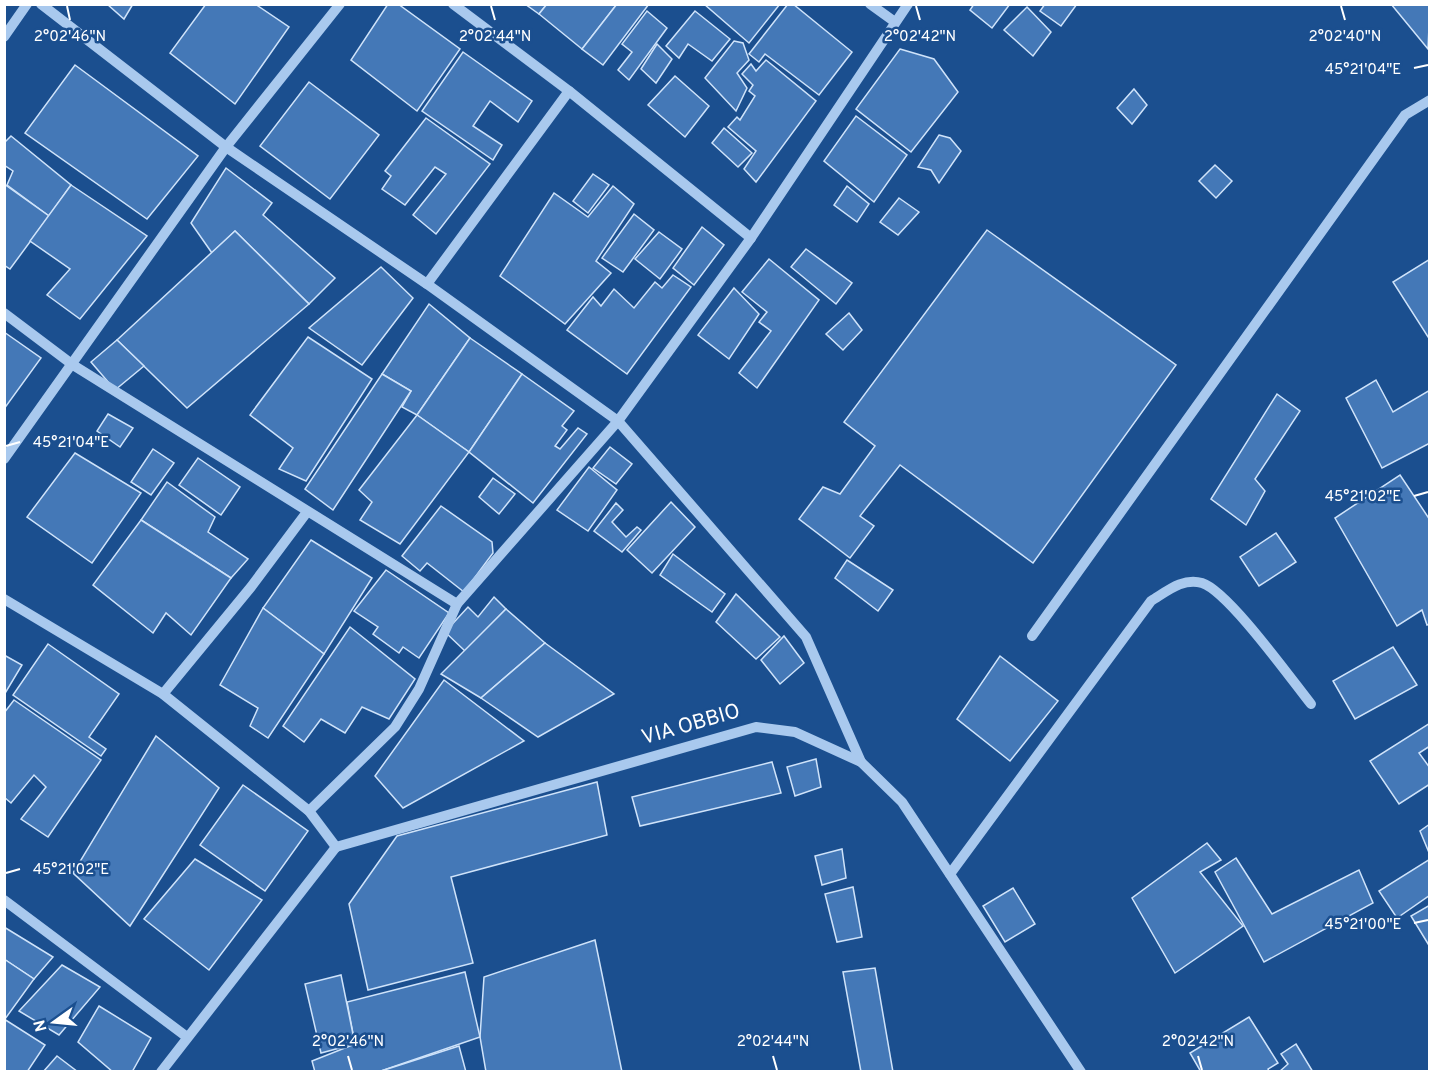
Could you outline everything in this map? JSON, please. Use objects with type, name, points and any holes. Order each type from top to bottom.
[{"type":"street","points":[[4,37],[27,4]]},
{"type":"street","points":[[41,4],[226,147],[426,284],[618,421],[806,637],[861,762]]},
{"type":"street","points":[[4,459],[226,147],[340,4]]},
{"type":"street","points":[[453,4],[569,91],[752,238]]},
{"type":"street","points":[[870,4],[895,22]]},
{"type":"street","points":[[309,812],[395,727],[419,689],[457,604],[618,421],[752,238],[908,4]]},
{"type":"street","points":[[426,284],[569,91]]},
{"type":"street","points":[[1032,636],[1405,115],[1430,100]]},
{"type":"street","points":[[4,313],[73,365],[457,604]]},
{"type":"street","points":[[163,694],[251,587],[307,512]]},
{"type":"street","points":[[950,874],[1151,601],[1176,585],[1189,582],[1203,583],[1223,597],[1311,704]]},
{"type":"street","points":[[4,599],[163,694],[309,812],[336,847],[161,1071]]},
{"type":"street","name":"VIA OBBIO","points":[[336,847],[756,727],[795,732],[861,762],[902,802],[1082,1071]]},
{"type":"street","points":[[4,900],[187,1037]]},
{"type":"building","points":[[107,4],[133,4],[124,19]]},
{"type":"building","points":[[206,4],[255,4],[289,27],[235,104],[170,53]]},
{"type":"building","points":[[388,4],[398,4],[460,49],[417,111],[351,60]]},
{"type":"building","points":[[525,4],[547,4],[539,14]]},
{"type":"building","points":[[547,4],[617,4],[582,49],[539,14]]},
{"type":"building","points":[[617,4],[649,4],[603,65],[582,49]]},
{"type":"building","points":[[704,4],[780,4],[749,43]]},
{"type":"building","points":[[788,4],[793,4],[852,52],[819,95],[765,54],[759,62],[749,54]]},
{"type":"building","points":[[974,4],[1010,4],[992,28],[970,10]]},
{"type":"building","points":[[1045,4],[1077,4],[1061,26],[1040,11]]},
{"type":"building","points":[[1391,4],[1430,4],[1428,49]]},
{"type":"building","points":[[1027,7],[1051,32],[1033,56],[1004,30]]},
{"type":"building","points":[[647,11],[667,28],[629,80],[618,70],[632,52],[622,44]]},
{"type":"building","points":[[695,11],[730,39],[712,61],[688,44],[679,58],[666,46]]},
{"type":"building","points":[[734,41],[743,43],[749,60],[737,73],[747,88],[736,111],[705,78]]},
{"type":"building","points":[[657,44],[672,59],[656,83],[641,69]]},
{"type":"building","points":[[900,49],[934,59],[958,92],[911,152],[856,109]]},
{"type":"building","points":[[463,52],[532,101],[518,122],[490,101],[473,126],[502,145],[493,160],[422,111]]},
{"type":"building","points":[[766,60],[816,101],[756,182],[744,169],[756,151],[728,127],[737,117],[740,120],[755,96],[749,91],[753,85],[742,74],[751,64],[756,71]]},
{"type":"building","points":[[75,65],[198,156],[147,219],[25,133]]},
{"type":"building","points":[[675,76],[709,106],[685,137],[648,105]]},
{"type":"building","points":[[309,82],[379,135],[330,199],[260,146]]},
{"type":"building","points":[[1134,89],[1147,105],[1132,124],[1117,108]]},
{"type":"building","points":[[856,116],[907,155],[874,202],[824,161]]},
{"type":"building","points":[[426,118],[490,164],[436,234],[413,215],[446,174],[435,167],[405,205],[382,189],[391,176],[385,171]]},
{"type":"building","points":[[724,128],[752,153],[738,167],[712,143]]},
{"type":"building","points":[[939,135],[950,138],[961,151],[939,183],[931,170],[918,167]]},
{"type":"building","points":[[11,136],[71,185],[49,216],[7,185],[13,171],[4,165],[4,143]]},
{"type":"building","points":[[1215,165],[1232,181],[1216,198],[1199,181]]},
{"type":"building","points":[[226,168],[272,203],[263,215],[335,278],[309,304],[235,231],[212,253],[191,223]]},
{"type":"building","points":[[593,174],[609,185],[588,213],[573,201]]},
{"type":"building","points":[[4,184],[49,216],[10,269],[4,265]]},
{"type":"building","points":[[71,185],[147,236],[80,319],[47,295],[70,269],[30,241]]},
{"type":"building","points":[[613,186],[634,204],[596,261],[611,273],[565,324],[500,276],[554,193],[588,217]]},
{"type":"building","points":[[847,186],[869,204],[857,222],[834,205]]},
{"type":"building","points":[[899,198],[919,212],[898,235],[880,222]]},
{"type":"building","points":[[634,214],[654,230],[623,272],[602,258]]},
{"type":"building","points":[[702,227],[724,245],[694,285],[673,268]]},
{"type":"building","points":[[987,230],[1176,365],[1033,563],[900,465],[860,516],[874,526],[850,558],[799,519],[823,487],[840,494],[875,446],[844,422]]},
{"type":"building","points":[[235,231],[309,304],[187,408],[117,340]]},
{"type":"building","points":[[659,232],[682,249],[660,279],[635,259]]},
{"type":"building","points":[[806,249],[852,283],[836,304],[791,267]]},
{"type":"building","points":[[769,259],[819,300],[757,388],[739,373],[771,331],[759,322],[767,312],[742,292]]},
{"type":"building","points":[[1430,259],[1430,340],[1393,282]]},
{"type":"building","points":[[381,267],[413,298],[362,365],[309,328]]},
{"type":"building","points":[[673,275],[691,287],[627,374],[567,330],[593,297],[601,306],[614,289],[634,308],[655,282],[662,288]]},
{"type":"building","points":[[734,288],[759,314],[729,359],[698,335]]},
{"type":"building","points":[[429,304],[470,338],[417,415],[402,407],[411,391],[382,374]]},
{"type":"building","points":[[849,313],[862,330],[843,350],[826,334]]},
{"type":"building","points":[[4,332],[41,358],[4,409]]},
{"type":"building","points":[[308,337],[372,379],[306,481],[279,469],[293,448],[250,415]]},
{"type":"building","points":[[470,338],[522,374],[469,452],[417,415]]},
{"type":"building","points":[[117,340],[144,366],[115,390],[91,362]]},
{"type":"building","points":[[382,374],[411,391],[333,510],[305,489]]},
{"type":"building","points":[[522,374],[574,411],[562,426],[567,430],[555,446],[560,449],[578,428],[587,434],[533,503],[469,452]]},
{"type":"building","points":[[1376,380],[1393,412],[1430,390],[1430,443],[1382,468],[1346,398]]},
{"type":"building","points":[[1277,394],[1300,411],[1255,479],[1265,491],[1246,525],[1211,499]]},
{"type":"building","points":[[108,414],[133,428],[120,447],[97,431]]},
{"type":"building","points":[[417,415],[469,452],[400,544],[360,520],[372,502],[359,490]]},
{"type":"building","points":[[610,447],[632,464],[616,484],[593,468]]},
{"type":"building","points":[[153,449],[174,463],[151,495],[131,482]]},
{"type":"building","points":[[75,453],[141,493],[92,563],[27,517]]},
{"type":"building","points":[[198,458],[240,487],[221,515],[179,485]]},
{"type":"building","points":[[589,467],[617,490],[588,531],[557,510]]},
{"type":"building","points":[[1400,475],[1430,520],[1430,624],[1427,625],[1422,610],[1397,626],[1335,518]]},
{"type":"building","points":[[493,478],[515,494],[499,514],[479,497]]},
{"type":"building","points":[[167,482],[215,517],[208,532],[248,559],[231,578],[141,520]]},
{"type":"building","points":[[671,502],[695,527],[652,573],[627,550]]},
{"type":"building","points":[[616,503],[623,510],[612,522],[626,537],[637,527],[641,530],[622,552],[594,531]]},
{"type":"building","points":[[441,506],[492,542],[493,553],[464,592],[427,563],[420,571],[402,556]]},
{"type":"building","points":[[141,520],[231,578],[191,635],[166,613],[153,633],[93,585]]},
{"type":"building","points":[[1276,533],[1296,562],[1259,586],[1240,557]]},
{"type":"building","points":[[311,540],[372,578],[324,654],[263,608]]},
{"type":"building","points":[[673,554],[725,594],[712,612],[660,575]]},
{"type":"building","points":[[847,560],[893,590],[878,611],[835,578]]},
{"type":"building","points":[[386,570],[449,613],[419,658],[403,647],[399,653],[373,634],[378,627],[354,611]]},
{"type":"building","points":[[736,594],[780,637],[756,659],[716,622]]},
{"type":"building","points":[[494,597],[506,609],[465,651],[445,632],[468,607],[478,617]]},
{"type":"building","points":[[263,608],[324,654],[268,738],[250,726],[258,708],[220,685]]},
{"type":"building","points":[[506,609],[545,643],[481,698],[441,674]]},
{"type":"building","points":[[350,627],[415,679],[389,719],[362,707],[345,733],[321,719],[304,742],[283,726]]},
{"type":"building","points":[[784,636],[804,663],[780,684],[761,660]]},
{"type":"building","points":[[545,643],[614,694],[538,737],[481,698]]},
{"type":"building","points":[[48,644],[119,694],[89,737],[106,749],[101,756],[13,695]]},
{"type":"building","points":[[1393,647],[1417,685],[1355,719],[1333,681]]},
{"type":"building","points":[[4,655],[22,665],[4,695]]},
{"type":"building","points":[[1000,656],[1058,701],[1010,761],[957,719]]},
{"type":"building","points":[[444,680],[524,741],[403,808],[375,776]]},
{"type":"building","points":[[14,700],[101,760],[48,837],[21,819],[46,787],[34,775],[11,803],[4,797],[4,713]]},
{"type":"building","points":[[1430,723],[1430,746],[1419,753],[1430,768],[1430,784],[1399,804],[1370,761]]},
{"type":"building","points":[[156,736],[219,788],[130,926],[73,873]]},
{"type":"building","points":[[816,759],[821,787],[795,796],[787,767]]},
{"type":"building","points":[[772,762],[781,793],[640,826],[632,797]]},
{"type":"building","points":[[597,782],[607,835],[451,877],[473,963],[368,990],[349,904],[397,836]]},
{"type":"building","points":[[243,785],[308,831],[265,891],[200,845]]},
{"type":"building","points":[[1430,824],[1430,855],[1420,831]]},
{"type":"building","points":[[1207,843],[1221,860],[1200,872],[1243,926],[1175,973],[1132,898]]},
{"type":"building","points":[[842,849],[846,878],[822,885],[815,856]]},
{"type":"building","points":[[1236,858],[1272,914],[1359,870],[1373,903],[1264,962],[1215,872]]},
{"type":"building","points":[[195,859],[262,900],[209,970],[144,919]]},
{"type":"building","points":[[1430,859],[1430,895],[1397,918],[1379,891]]},
{"type":"building","points":[[853,887],[862,937],[837,942],[825,894]]},
{"type":"building","points":[[1013,888],[1035,924],[1005,942],[983,906]]},
{"type":"building","points":[[1430,905],[1430,947],[1411,916]]},
{"type":"building","points":[[4,927],[53,957],[34,979],[4,959]]},
{"type":"building","points":[[595,940],[622,1072],[486,1072],[480,1037],[484,977]]},
{"type":"building","points":[[4,959],[34,979],[5,1019],[4,1019]]},
{"type":"building","points":[[62,965],[100,987],[59,1035],[19,1011]]},
{"type":"building","points":[[875,968],[893,1072],[861,1072],[843,972]]},
{"type":"building","points":[[465,972],[480,1037],[378,1072],[315,1072],[312,1061],[355,1044],[347,1002]]},
{"type":"building","points":[[341,975],[355,1044],[321,1053],[305,984]]},
{"type":"building","points":[[99,1006],[151,1038],[132,1072],[113,1072],[78,1042]]},
{"type":"building","points":[[1249,1017],[1278,1063],[1268,1069],[1269,1072],[1201,1072],[1190,1053]]},
{"type":"building","points":[[4,1019],[45,1045],[27,1072],[4,1072]]},
{"type":"building","points":[[1296,1044],[1313,1072],[1279,1072],[1288,1064],[1281,1054]]},
{"type":"building","points":[[459,1046],[466,1072],[378,1072]]},
{"type":"building","points":[[57,1056],[78,1072],[43,1072]]}]
